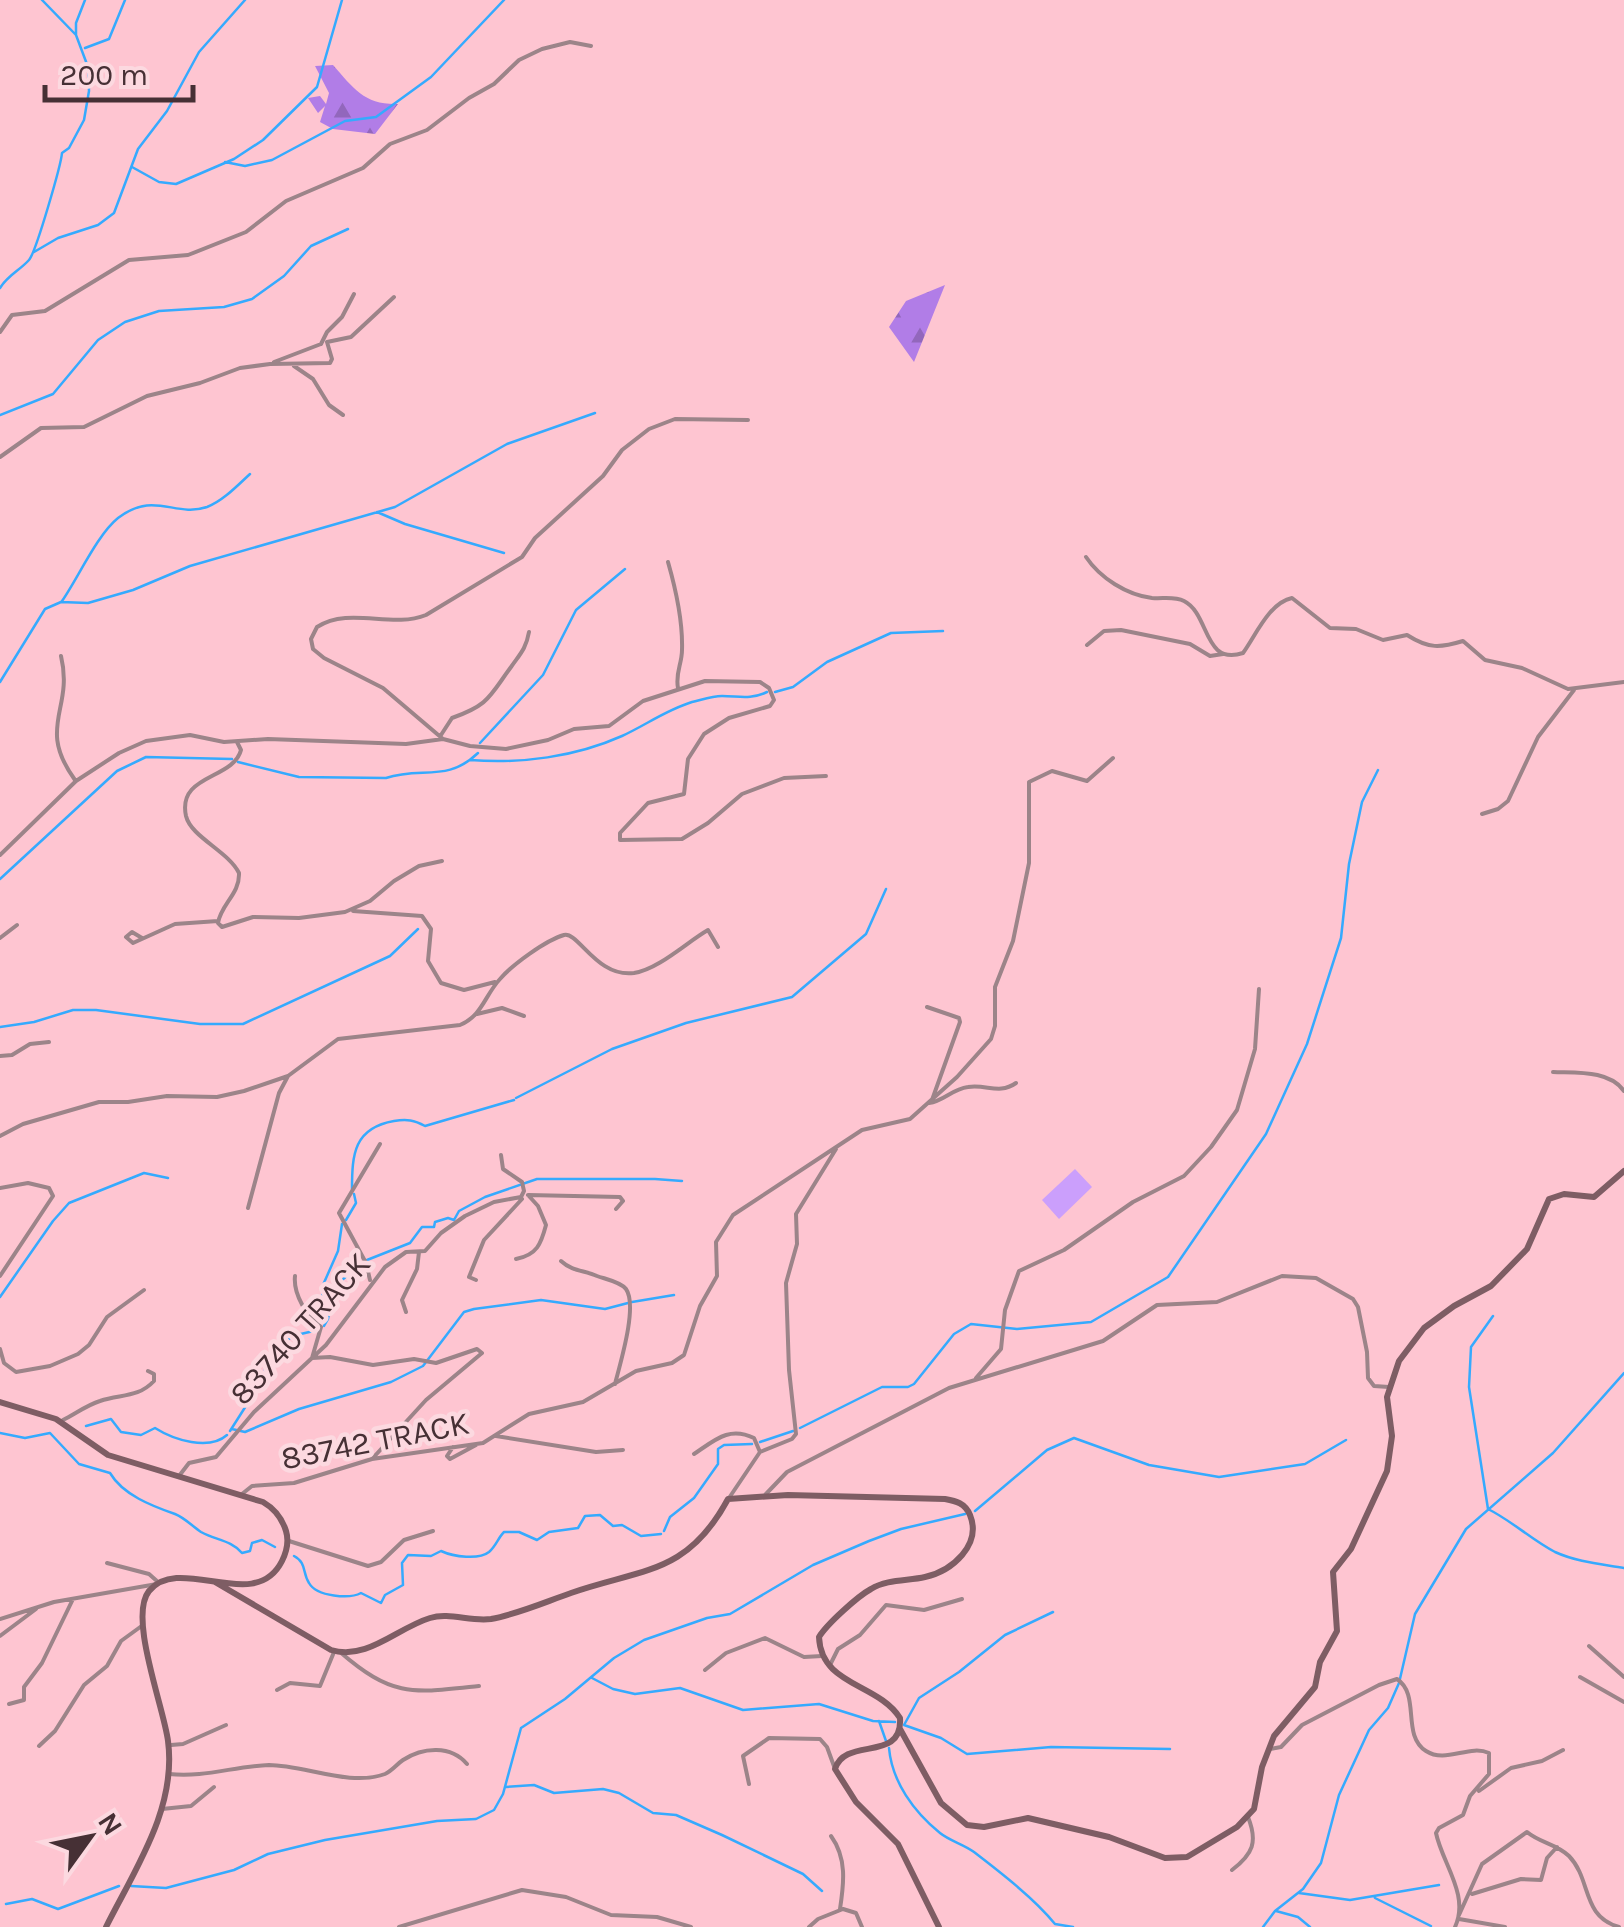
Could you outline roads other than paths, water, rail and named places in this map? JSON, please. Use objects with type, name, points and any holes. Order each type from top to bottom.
[{"type":"street","points":[[0,332],[12,315],[45,311],[129,260],[188,255],[240,234],[286,200],[363,168],[396,141],[426,130],[494,84],[519,60],[570,42],[591,46]]},
{"type":"street","points":[[324,344],[354,294]]},
{"type":"street","points":[[270,364],[351,337],[394,297]]},
{"type":"street","points":[[0,457],[40,428],[84,427],[164,390],[200,383],[240,368],[331,362],[324,344]]},
{"type":"street","points":[[294,366],[314,379],[330,405],[343,415]]},
{"type":"street","points":[[748,420],[675,419],[646,430],[620,452],[604,476],[535,538],[519,560],[436,610],[410,620],[342,618],[317,627],[311,639],[318,653],[382,688],[442,737],[487,749],[515,748],[574,729],[610,726],[643,702],[705,681],[754,681],[769,688],[774,700],[770,706],[729,718],[704,734],[688,759],[684,794],[648,803],[620,833],[620,840],[682,838],[708,823],[742,794],[784,778],[826,776]]},
{"type":"street","points":[[1086,557],[1118,586],[1142,596],[1186,602],[1216,651],[1222,654]]},
{"type":"street","points":[[668,562],[681,627],[678,688]]},
{"type":"street","points":[[1087,644],[1104,631],[1121,630],[1190,644],[1206,655],[1242,653],[1276,608],[1292,598],[1330,628],[1356,629],[1383,640],[1407,635],[1439,648],[1463,641],[1484,660],[1522,668],[1545,681],[1574,690],[1624,682]]},
{"type":"street","points":[[442,737],[452,718],[474,711],[488,701],[524,652],[529,632]]},
{"type":"street","points":[[60,656],[65,679],[56,739],[61,761],[76,781]]},
{"type":"street","points":[[1482,814],[1508,801],[1538,737],[1574,690]]},
{"type":"street","points":[[0,854],[76,781],[118,753],[146,741],[190,736],[237,742],[268,739],[406,744],[442,737]]},
{"type":"street","points":[[218,921],[239,884],[239,874],[226,856],[192,827],[186,810],[194,786],[206,776],[228,769],[240,756],[237,742]]},
{"type":"street","name":"83742 TRACK","points":[[242,1494],[252,1486],[294,1483],[372,1459],[478,1444],[529,1414],[583,1402],[640,1369],[672,1363],[684,1354],[700,1306],[717,1276],[714,1248],[725,1223],[866,1128],[903,1122],[931,1102],[978,1055],[994,1032],[995,986],[1012,941],[1029,863],[1030,780],[1056,771],[1080,782],[1087,781],[1113,758]]},
{"type":"street","points":[[348,911],[370,901],[416,868],[442,860]]},
{"type":"street","points":[[218,921],[224,928],[253,917],[299,918],[348,911],[422,916],[431,928],[428,961],[441,983],[464,990],[498,981]]},
{"type":"street","points":[[142,938],[174,924],[218,921]]},
{"type":"street","points":[[0,938],[18,925]]},
{"type":"street","points":[[477,1014],[498,981],[537,949],[567,934],[573,935],[596,962],[624,973],[641,971],[708,930],[718,947]]},
{"type":"street","points":[[974,1380],[1000,1348],[1005,1310],[1020,1271],[1064,1250],[1112,1215],[1184,1176],[1230,1125],[1255,1049],[1259,989]]},
{"type":"street","points":[[927,1007],[959,1018],[960,1022],[931,1102]]},
{"type":"street","points":[[0,1136],[23,1124],[99,1102],[217,1097],[288,1076],[335,1040],[401,1029],[454,1026],[477,1014],[502,1008],[524,1016]]},
{"type":"street","points":[[0,1056],[30,1044],[49,1042]]},
{"type":"street","points":[[1553,1072],[1605,1077],[1624,1091]]},
{"type":"street","points":[[248,1208],[288,1076]]},
{"type":"street","points":[[931,1102],[966,1087],[1003,1090],[1016,1083]]},
{"type":"street","points":[[370,1282],[366,1262],[339,1213],[380,1144]]},
{"type":"street","points":[[337,1652],[367,1649],[432,1617],[494,1618],[658,1568],[697,1544],[760,1452],[792,1440],[796,1434],[786,1283],[797,1244],[796,1214],[838,1146]]},
{"type":"street","points":[[501,1155],[503,1168],[520,1179],[525,1194],[538,1206],[546,1225],[536,1250],[516,1259]]},
{"type":"street","points":[[728,1499],[764,1496],[945,1500],[962,1504],[970,1514],[971,1542],[958,1559],[934,1575],[882,1584],[867,1591],[821,1633],[823,1656],[829,1667],[887,1703],[900,1718],[900,1729],[940,1803],[961,1822],[984,1827],[1022,1818],[1041,1820],[1119,1840],[1172,1860],[1187,1857],[1248,1818],[1257,1801],[1262,1767],[1282,1722],[1315,1687],[1320,1662],[1338,1631],[1333,1572],[1351,1549],[1387,1471],[1392,1436],[1387,1398],[1398,1360],[1424,1328],[1491,1286],[1527,1248],[1549,1199],[1564,1194],[1594,1197],[1624,1171]]},
{"type":"street","points":[[0,1188],[39,1184],[49,1188],[53,1196],[0,1276]]},
{"type":"street","points":[[476,1280],[469,1278],[484,1240],[515,1210],[525,1194]]},
{"type":"street","name":"83740 TRACK","points":[[179,1476],[189,1462],[216,1457],[254,1412],[349,1318],[370,1282],[401,1255],[428,1248],[446,1229],[483,1206],[525,1194],[620,1198],[623,1201],[616,1209]]},
{"type":"street","points":[[406,1312],[402,1300],[417,1269],[419,1252]]},
{"type":"street","points":[[561,1261],[568,1268],[622,1285],[628,1293],[630,1322],[615,1384]]},
{"type":"street","points":[[295,1276],[299,1298],[310,1318],[321,1327],[312,1358],[330,1356],[373,1365],[425,1358],[436,1363],[481,1351],[481,1357],[426,1400],[372,1459]]},
{"type":"street","points":[[764,1496],[793,1469],[940,1392],[1103,1341],[1161,1304],[1217,1302],[1267,1280],[1299,1276],[1330,1284],[1353,1299],[1367,1352],[1368,1378],[1376,1387],[1389,1387]]},
{"type":"street","points":[[0,1349],[4,1363],[16,1372],[58,1363],[84,1349],[107,1317],[144,1290]]},
{"type":"street","points":[[60,1422],[98,1402],[142,1391],[155,1378],[148,1371]]},
{"type":"street","points":[[0,1402],[60,1422],[108,1455],[242,1494],[274,1510],[288,1540],[280,1565],[266,1578],[246,1584],[180,1579],[40,1606],[0,1619]]},
{"type":"street","points":[[694,1454],[723,1434],[736,1432],[754,1438],[760,1452]]},
{"type":"street","points":[[496,1436],[596,1452],[623,1450]]},
{"type":"street","points":[[453,1447],[447,1456],[450,1460],[478,1444]]},
{"type":"street","points":[[288,1540],[368,1566],[381,1562],[404,1540],[433,1531]]},
{"type":"street","points":[[107,1563],[149,1574],[158,1584]]},
{"type":"street","points":[[215,1582],[388,1686],[439,1692],[479,1686]]},
{"type":"street","points":[[106,1927],[162,1810],[169,1774],[169,1745],[143,1625],[144,1600],[158,1584]]},
{"type":"street","points":[[9,1704],[24,1700],[24,1687],[42,1663],[73,1599]]},
{"type":"street","points":[[829,1667],[838,1649],[860,1635],[886,1605],[933,1609],[962,1599]]},
{"type":"street","points":[[0,1636],[40,1606]]},
{"type":"street","points":[[39,1746],[55,1731],[84,1685],[107,1666],[121,1642],[143,1625]]},
{"type":"street","points":[[705,1670],[726,1653],[765,1638],[804,1657],[823,1656]]},
{"type":"street","points":[[1589,1646],[1624,1676]]},
{"type":"street","points":[[277,1690],[290,1683],[320,1686],[337,1652]]},
{"type":"street","points":[[1580,1677],[1624,1702]]},
{"type":"street","points":[[1270,1748],[1281,1748],[1299,1728],[1344,1702],[1388,1681],[1400,1680],[1411,1710],[1414,1738],[1424,1750],[1438,1756],[1478,1750],[1489,1753],[1489,1774],[1470,1796],[1461,1818],[1436,1833],[1457,1887],[1459,1917]]},
{"type":"street","points":[[169,1745],[182,1744],[226,1725]]},
{"type":"street","points":[[834,1769],[846,1754],[887,1746],[900,1729]]},
{"type":"street","points":[[749,1784],[742,1756],[769,1738],[799,1736],[822,1740],[834,1769],[856,1802],[898,1844],[940,1927]]},
{"type":"street","points":[[169,1774],[201,1776],[272,1765],[330,1777],[380,1775],[416,1753],[432,1750],[457,1755],[467,1764]]},
{"type":"street","points":[[1470,1796],[1511,1768],[1542,1761],[1562,1750]]},
{"type":"street","points":[[162,1810],[192,1806],[214,1788]]},
{"type":"street","points":[[1232,1870],[1252,1846],[1253,1830],[1248,1818]]},
{"type":"street","points":[[1233,1830],[1253,1830]]},
{"type":"street","points":[[1455,1927],[1482,1864],[1528,1832],[1539,1842],[1557,1847],[1579,1868],[1592,1909],[1600,1918],[1619,1927]]},
{"type":"street","points":[[831,1836],[840,1849],[843,1864],[840,1909]]},
{"type":"street","points":[[1469,1895],[1520,1880],[1541,1880],[1547,1858],[1557,1847]]},
{"type":"street","points":[[399,1927],[522,1890],[566,1897],[611,1916],[657,1916],[691,1927]]},
{"type":"street","points":[[810,1927],[840,1909],[852,1910],[862,1927]]},
{"type":"street","points":[[1459,1917],[1501,1927]]},
{"type":"waterway","points":[[42,0],[76,35]]},
{"type":"waterway","points":[[0,288],[29,260],[62,153],[69,148],[84,120],[88,67],[76,35],[76,23],[85,0]]},
{"type":"waterway","points":[[85,48],[109,39],[125,0]]},
{"type":"waterway","points":[[34,252],[58,238],[98,225],[114,213],[138,149],[167,111],[199,52],[245,0]]},
{"type":"waterway","points":[[132,167],[159,182],[176,184],[234,159],[263,140],[317,87],[342,0]]},
{"type":"waterway","points":[[225,162],[245,166],[272,160],[345,121],[376,117],[431,77],[504,0]]},
{"type":"waterway","points":[[0,415],[53,394],[98,340],[125,322],[159,311],[224,307],[252,299],[284,276],[311,246],[348,229]]},
{"type":"waterway","points":[[0,682],[45,609],[61,602],[88,603],[133,590],[190,566],[395,507],[507,444],[595,413]]},
{"type":"waterway","points":[[62,601],[95,546],[118,518],[143,506],[207,507],[250,474]]},
{"type":"waterway","points":[[377,512],[504,553]]},
{"type":"waterway","points":[[480,743],[543,675],[576,610],[625,569]]},
{"type":"waterway","points":[[775,692],[793,687],[827,662],[891,633],[943,631]]},
{"type":"waterway","points":[[470,760],[528,760],[567,754],[622,736],[692,702],[767,692]]},
{"type":"waterway","points":[[238,762],[299,777],[386,778],[444,771],[478,753]]},
{"type":"waterway","points":[[0,879],[117,771],[146,757],[232,759]]},
{"type":"waterway","points":[[800,1428],[882,1387],[914,1384],[954,1334],[971,1324],[1017,1329],[1091,1322],[1168,1277],[1266,1134],[1307,1044],[1341,938],[1349,864],[1362,802],[1378,770]]},
{"type":"waterway","points":[[516,1098],[612,1049],[686,1023],[792,997],[866,934],[886,889]]},
{"type":"waterway","points":[[0,1027],[73,1010],[200,1024],[243,1024],[390,956],[418,929]]},
{"type":"waterway","points":[[352,1189],[358,1144],[381,1124],[403,1120],[425,1126],[514,1100]]},
{"type":"waterway","points":[[0,1297],[69,1203],[144,1173],[168,1178]]},
{"type":"waterway","points":[[367,1260],[410,1243],[422,1227],[434,1227],[435,1222],[448,1218],[454,1220],[459,1211],[485,1197],[537,1179],[682,1181]]},
{"type":"waterway","points":[[346,1220],[356,1203],[354,1194]]},
{"type":"waterway","points":[[320,1322],[323,1285],[338,1251],[342,1224]]},
{"type":"waterway","points":[[324,1326],[334,1287],[363,1262]]},
{"type":"waterway","points":[[632,1302],[674,1295]]},
{"type":"waterway","points":[[232,1429],[245,1432],[299,1409],[391,1382],[423,1366],[464,1312],[541,1300],[605,1309],[628,1303]]},
{"type":"waterway","points":[[1493,1316],[1471,1347],[1469,1387],[1488,1509],[1555,1552],[1624,1568]]},
{"type":"waterway","points":[[230,1431],[265,1376],[265,1364],[292,1336],[318,1330]]},
{"type":"waterway","points":[[1263,1927],[1275,1911],[1303,1889],[1321,1863],[1339,1795],[1369,1730],[1388,1708],[1399,1683],[1415,1614],[1466,1529],[1553,1453],[1624,1373]]},
{"type":"waterway","points":[[86,1426],[111,1419],[121,1432],[141,1435],[155,1428],[181,1440],[201,1443],[227,1435]]},
{"type":"waterway","points":[[760,1442],[793,1431]]},
{"type":"waterway","points":[[0,1433],[25,1438],[50,1433],[79,1464],[110,1473],[122,1488],[139,1499],[179,1516],[242,1553],[262,1540],[275,1547]]},
{"type":"waterway","points":[[975,1511],[1047,1450],[1074,1438],[1149,1465],[1219,1477],[1305,1464],[1346,1440]]},
{"type":"waterway","points":[[664,1531],[670,1517],[694,1498],[718,1464],[718,1449],[724,1445],[752,1444]]},
{"type":"waterway","points":[[131,1886],[166,1888],[234,1870],[268,1854],[325,1840],[437,1821],[476,1819],[494,1810],[503,1794],[521,1728],[565,1699],[614,1658],[644,1640],[730,1614],[813,1565],[869,1541],[965,1514]]},
{"type":"waterway","points":[[294,1556],[303,1565],[313,1588],[342,1596],[361,1593],[381,1603],[385,1595],[403,1585],[402,1563],[408,1555],[431,1556],[441,1551],[479,1556],[489,1552],[504,1532],[519,1532],[537,1540],[549,1532],[578,1528],[585,1516],[600,1515],[613,1526],[622,1525],[641,1536],[661,1534]]},
{"type":"waterway","points":[[1053,1612],[1005,1635],[919,1698],[904,1725],[941,1738],[967,1754],[1051,1747],[1170,1749]]},
{"type":"waterway","points":[[592,1678],[635,1694],[680,1688],[743,1710],[819,1704],[873,1721],[895,1722]]},
{"type":"waterway","points":[[879,1721],[886,1741]]},
{"type":"waterway","points":[[889,1748],[900,1784],[930,1825],[995,1868],[1055,1924],[1073,1927]]},
{"type":"waterway","points":[[506,1787],[534,1785],[554,1793],[603,1789],[619,1793],[653,1813],[676,1815],[803,1874],[822,1891]]},
{"type":"waterway","points":[[1299,1893],[1350,1900],[1439,1885]]},
{"type":"waterway","points":[[6,1904],[32,1899],[58,1909],[119,1886]]},
{"type":"waterway","points":[[1375,1898],[1431,1926]]},
{"type":"waterway","points":[[1276,1911],[1298,1917],[1310,1927]]}]
